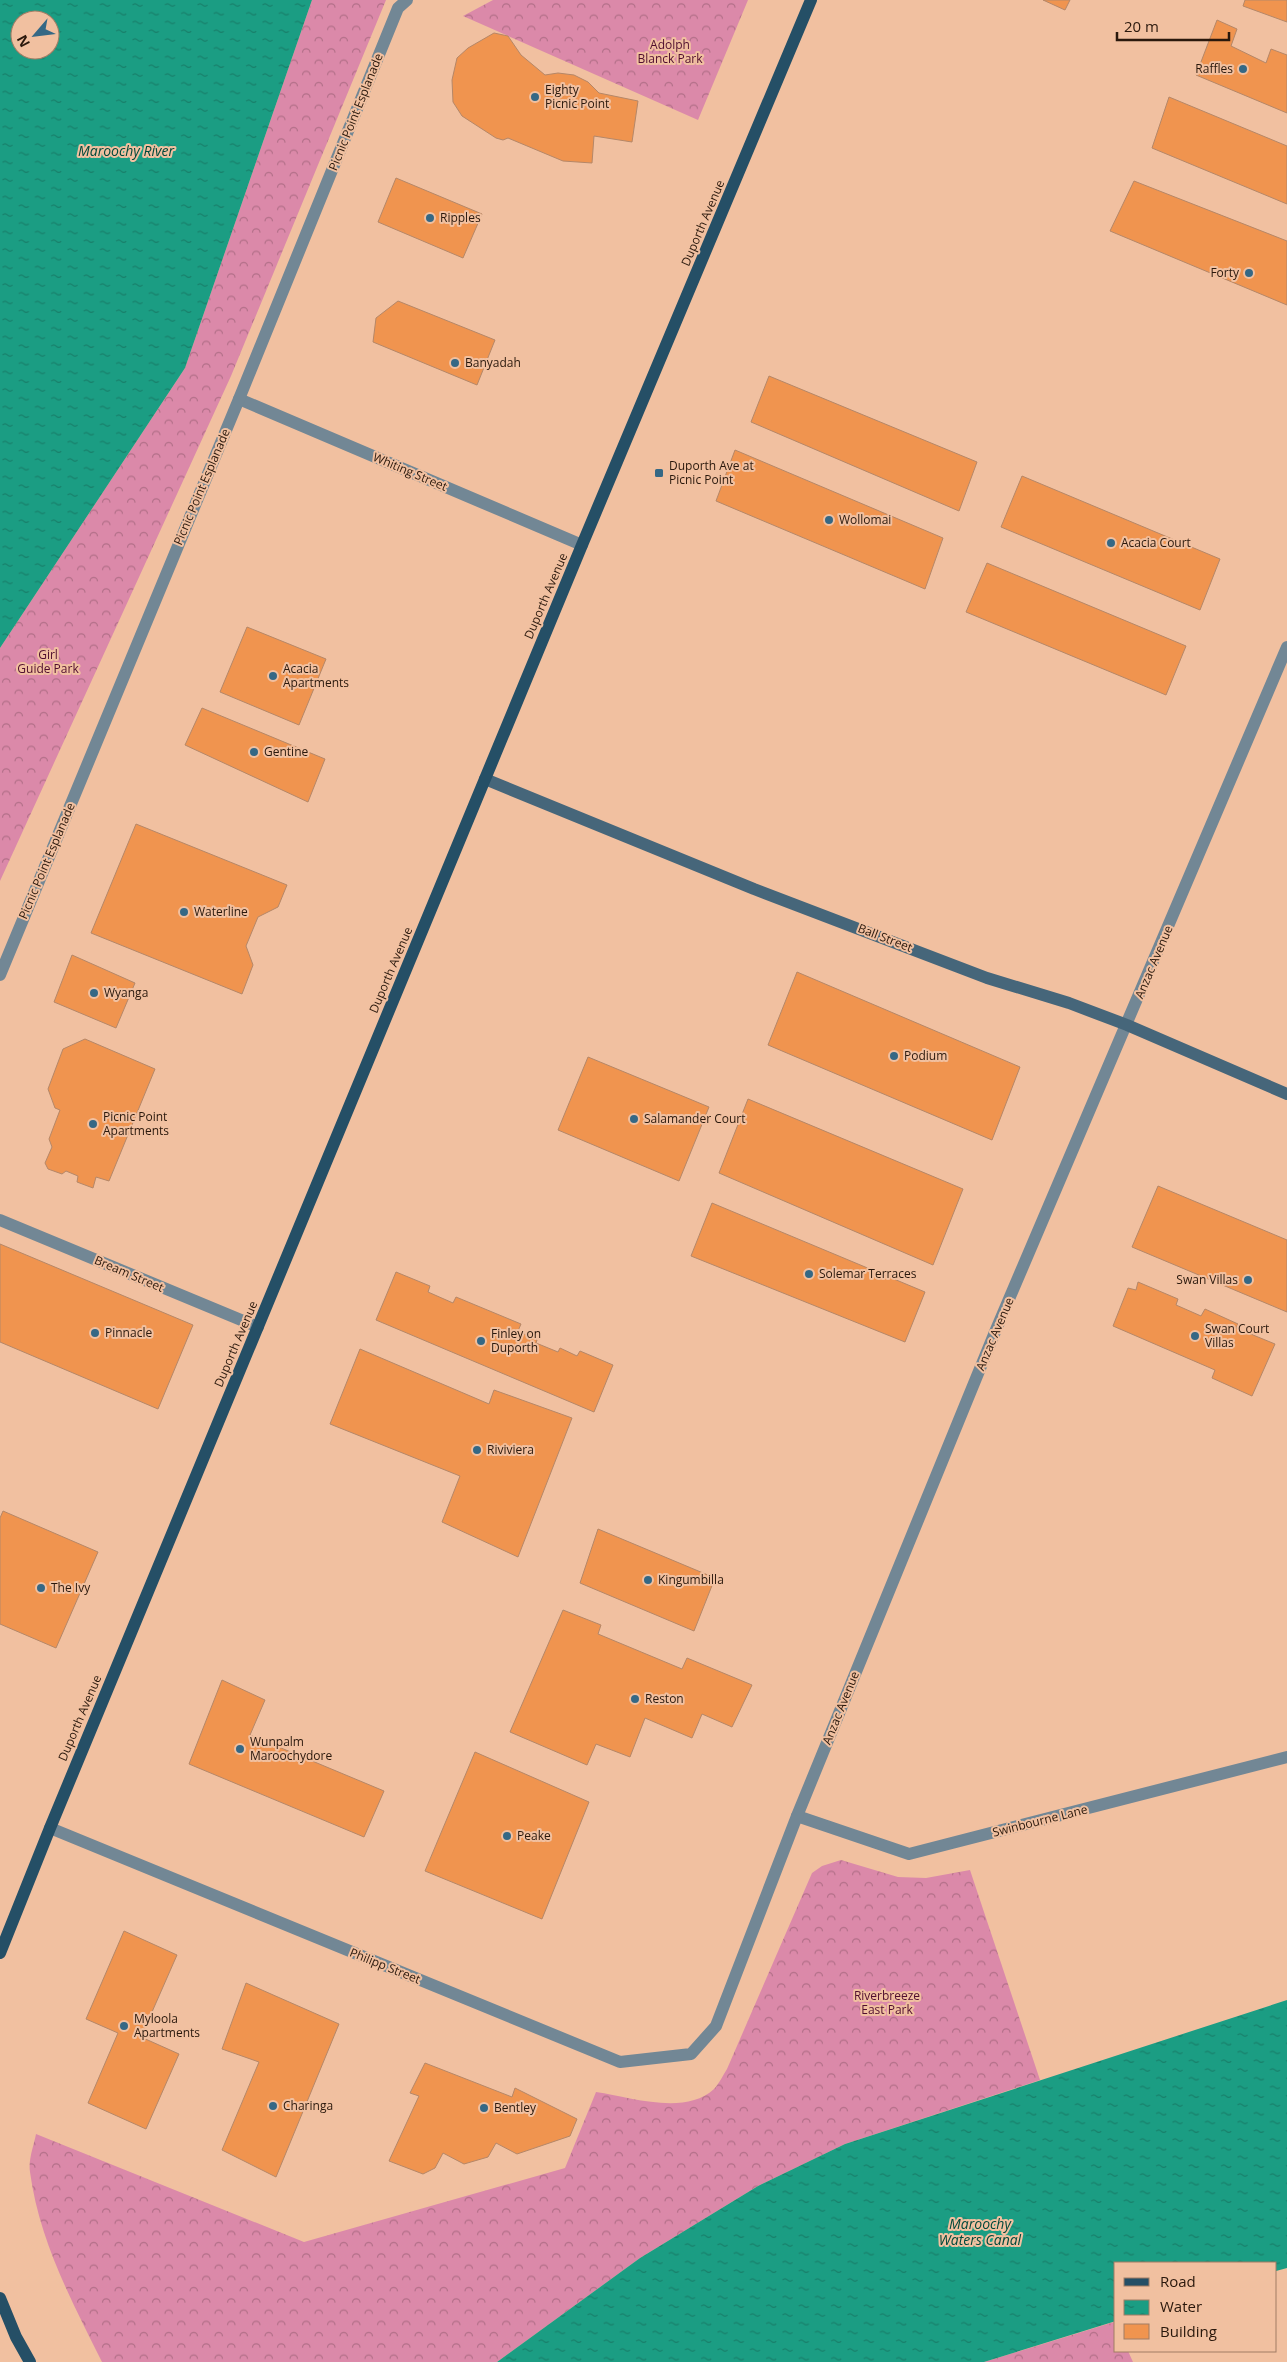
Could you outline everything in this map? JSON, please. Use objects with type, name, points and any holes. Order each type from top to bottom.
[{"type":"main road","name":"Duporth Avenue","points":[[0,1953],[50,1828],[582,545],[811,0]]},
{"type":"main road","name":"Ball Street","points":[[485,779],[754,889],[987,978],[1128,1025],[1287,1094]]},
{"type":"main road","points":[[0,2298],[16,2337],[30,2362]]},
{"type":"street","name":"Picnic Point Esplanade","points":[[0,975],[239,399],[398,8],[406,0]]},
{"type":"street","name":"Whiting Street","points":[[239,399],[582,545]]},
{"type":"street","name":"Anzac Avenue","points":[[716,2026],[797,1816],[995,1332],[1128,1025],[1287,647]]},
{"type":"street","name":"Bream Street","points":[[0,1220],[258,1327]]},
{"type":"street","name":"Swinbourne Lane","points":[[797,1816],[909,1854],[1287,1757]]},
{"type":"street","name":"Philipp Street","points":[[50,1828],[620,2062],[691,2054],[716,2026]]},
{"type":"green space","name":"Girl Guide Park","points":[[312,0],[386,0],[231,376],[0,881],[0,648],[185,368]]},
{"type":"green space","name":"Adolph Blanck Park","points":[[493,0],[748,0],[698,120],[463,16]]},
{"type":"green space","name":"Riverbreeze East Park","points":[[841,1860],[898,1877],[926,1878],[970,1870],[1040,2080],[845,2144],[758,2186],[640,2258],[497,2362],[102,2362],[58,2270],[41,2222],[34,2197],[30,2167],[30,2158],[36,2134],[304,2242],[565,2168],[596,2092],[641,2100],[673,2103],[688,2102],[702,2097],[714,2089],[727,2069],[812,1873],[822,1866]]},
{"type":"green space","points":[[1114,2322],[1114,2352],[1128,2352],[1133,2362],[984,2362]]},
{"type":"water","name":"Maroochy River","points":[[0,0],[312,0],[185,368],[0,648]]},
{"type":"water","name":"Maroochy Waters Canal","points":[[1287,2000],[1287,2268],[1277,2271],[1277,2262],[1114,2262],[1114,2322],[984,2362],[497,2362],[640,2258],[758,2186],[845,2144]]},
{"type":"building","points":[[1043,0],[1070,0],[1065,10]]},
{"type":"building","points":[[1245,0],[1287,0],[1287,22],[1243,6]]},
{"type":"building","name":"Raffles","points":[[1217,20],[1237,29],[1231,46],[1266,63],[1271,49],[1287,55],[1287,113],[1196,75]]},
{"type":"building","name":"Eighty Picnic Point","points":[[494,33],[508,36],[521,55],[545,75],[558,73],[574,75],[588,82],[599,93],[638,101],[632,142],[594,136],[592,163],[563,161],[508,138],[503,140],[496,138],[462,116],[453,102],[452,80],[457,58],[468,48]]},
{"type":"building","points":[[1169,97],[1287,146],[1287,204],[1152,148]]},
{"type":"building","name":"Ripples","points":[[396,178],[482,214],[463,258],[378,222]]},
{"type":"building","name":"Forty","points":[[1134,181],[1287,241],[1287,305],[1110,231]]},
{"type":"building","name":"Banyadah","points":[[398,301],[495,340],[477,385],[373,342],[376,318]]},
{"type":"building","name":"Wollomai","points":[[769,376],[977,462],[959,511],[751,422]]},
{"type":"building","name":"Wollomai","points":[[735,450],[943,538],[925,589],[716,501]]},
{"type":"building","name":"Acacia Court","points":[[1022,476],[1220,559],[1200,610],[1001,527]]},
{"type":"building","points":[[987,563],[1186,646],[1166,695],[966,612]]},
{"type":"building","name":"Acacia Apartments","points":[[247,627],[326,659],[299,725],[220,692]]},
{"type":"building","name":"Gentine","points":[[202,708],[325,759],[308,802],[185,745]]},
{"type":"building","name":"Waterline","points":[[136,824],[287,885],[278,907],[258,917],[246,946],[253,965],[242,994],[91,933]]},
{"type":"building","name":"Wyanga","points":[[72,955],[135,983],[116,1028],[54,1002]]},
{"type":"building","name":"Podium","points":[[797,972],[1020,1067],[992,1140],[768,1045]]},
{"type":"building","name":"Picnic Point Apartments","points":[[85,1039],[155,1069],[109,1181],[96,1177],[93,1188],[77,1182],[78,1176],[66,1171],[62,1174],[48,1169],[45,1163],[52,1147],[49,1139],[60,1110],[55,1108],[48,1089],[63,1049]]},
{"type":"building","name":"Salamander Court","points":[[588,1057],[709,1107],[679,1181],[558,1130]]},
{"type":"building","points":[[748,1099],[963,1189],[933,1265],[719,1173]]},
{"type":"building","name":"Swan Villas","points":[[1158,1186],[1287,1240],[1287,1312],[1132,1247]]},
{"type":"building","name":"Solemar Terraces","points":[[712,1203],[925,1292],[905,1342],[691,1256]]},
{"type":"building","name":"Pinnacle","points":[[0,1244],[193,1325],[158,1409],[0,1342]]},
{"type":"building","name":"Finley on Duporth","points":[[396,1272],[430,1286],[428,1292],[453,1303],[456,1297],[521,1324],[518,1331],[537,1340],[536,1343],[558,1352],[560,1348],[577,1356],[580,1351],[613,1365],[594,1412],[376,1320]]},
{"type":"building","name":"Swan Court Villas","points":[[1138,1282],[1178,1299],[1176,1305],[1201,1316],[1205,1309],[1238,1324],[1236,1328],[1275,1344],[1252,1396],[1212,1378],[1215,1370],[1113,1326],[1128,1288],[1136,1290]]},
{"type":"building","name":"Riviviera","points":[[360,1349],[489,1404],[494,1390],[572,1418],[518,1557],[442,1522],[460,1476],[330,1424]]},
{"type":"building","name":"The Ivy","points":[[3,1511],[98,1552],[56,1648],[0,1624],[0,1518]]},
{"type":"building","name":"Kingumbilla","points":[[598,1529],[715,1578],[694,1631],[580,1583]]},
{"type":"building","name":"Reston","points":[[563,1610],[601,1625],[598,1634],[682,1669],[687,1658],[752,1685],[732,1727],[702,1714],[692,1738],[645,1718],[630,1757],[596,1744],[587,1765],[510,1732]]},
{"type":"building","name":"Wunpalm Maroochydore","points":[[222,1680],[265,1700],[250,1735],[384,1791],[364,1837],[189,1764]]},
{"type":"building","name":"Peake","points":[[475,1752],[589,1802],[542,1919],[425,1871]]},
{"type":"building","name":"Myloola Apartments","points":[[124,1931],[177,1955],[141,2037],[179,2054],[146,2129],[88,2103],[118,2033],[86,2019]]},
{"type":"building","name":"Charinga","points":[[246,1983],[339,2024],[276,2177],[222,2150],[259,2062],[222,2049]]},
{"type":"building","name":"Bentley","points":[[425,2063],[512,2097],[515,2088],[577,2119],[570,2136],[517,2154],[496,2143],[488,2157],[464,2164],[443,2153],[435,2168],[423,2174],[389,2161],[419,2096],[410,2093]]},
{"type":"place","name":"Raffles","points":[[1243,69]]},
{"type":"place","name":"Eighty Picnic Point","points":[[535,97]]},
{"type":"place","name":"Ripples","points":[[430,218]]},
{"type":"place","name":"Forty","points":[[1249,273]]},
{"type":"place","name":"Banyadah","points":[[455,363]]},
{"type":"place","name":"Duporth Ave at Picnic Point","points":[[659,473]]},
{"type":"place","name":"Wollomai","points":[[829,520]]},
{"type":"place","name":"Acacia Court","points":[[1111,543]]},
{"type":"place","name":"Acacia Apartments","points":[[273,676]]},
{"type":"place","name":"Gentine","points":[[254,752]]},
{"type":"place","name":"Waterline","points":[[184,912]]},
{"type":"place","name":"Wyanga","points":[[94,993]]},
{"type":"place","name":"Podium","points":[[894,1056]]},
{"type":"place","name":"Salamander Court","points":[[634,1119]]},
{"type":"place","name":"Picnic Point Apartments","points":[[93,1124]]},
{"type":"place","name":"Solemar Terraces","points":[[809,1274]]},
{"type":"place","name":"Swan Villas","points":[[1248,1280]]},
{"type":"place","name":"Pinnacle","points":[[95,1333]]},
{"type":"place","name":"Swan Court Villas","points":[[1195,1336]]},
{"type":"place","name":"Finley on Duporth","points":[[481,1341]]},
{"type":"place","name":"Riviviera","points":[[477,1450]]},
{"type":"place","name":"Kingumbilla","points":[[648,1580]]},
{"type":"place","name":"The Ivy","points":[[41,1588]]},
{"type":"place","name":"Reston","points":[[635,1699]]},
{"type":"place","name":"Wunpalm Maroochydore","points":[[240,1749]]},
{"type":"place","name":"Peake","points":[[507,1836]]},
{"type":"place","name":"Myloola Apartments","points":[[124,2026]]},
{"type":"place","name":"Charinga","points":[[273,2106]]},
{"type":"place","name":"Bentley","points":[[484,2108]]}]
